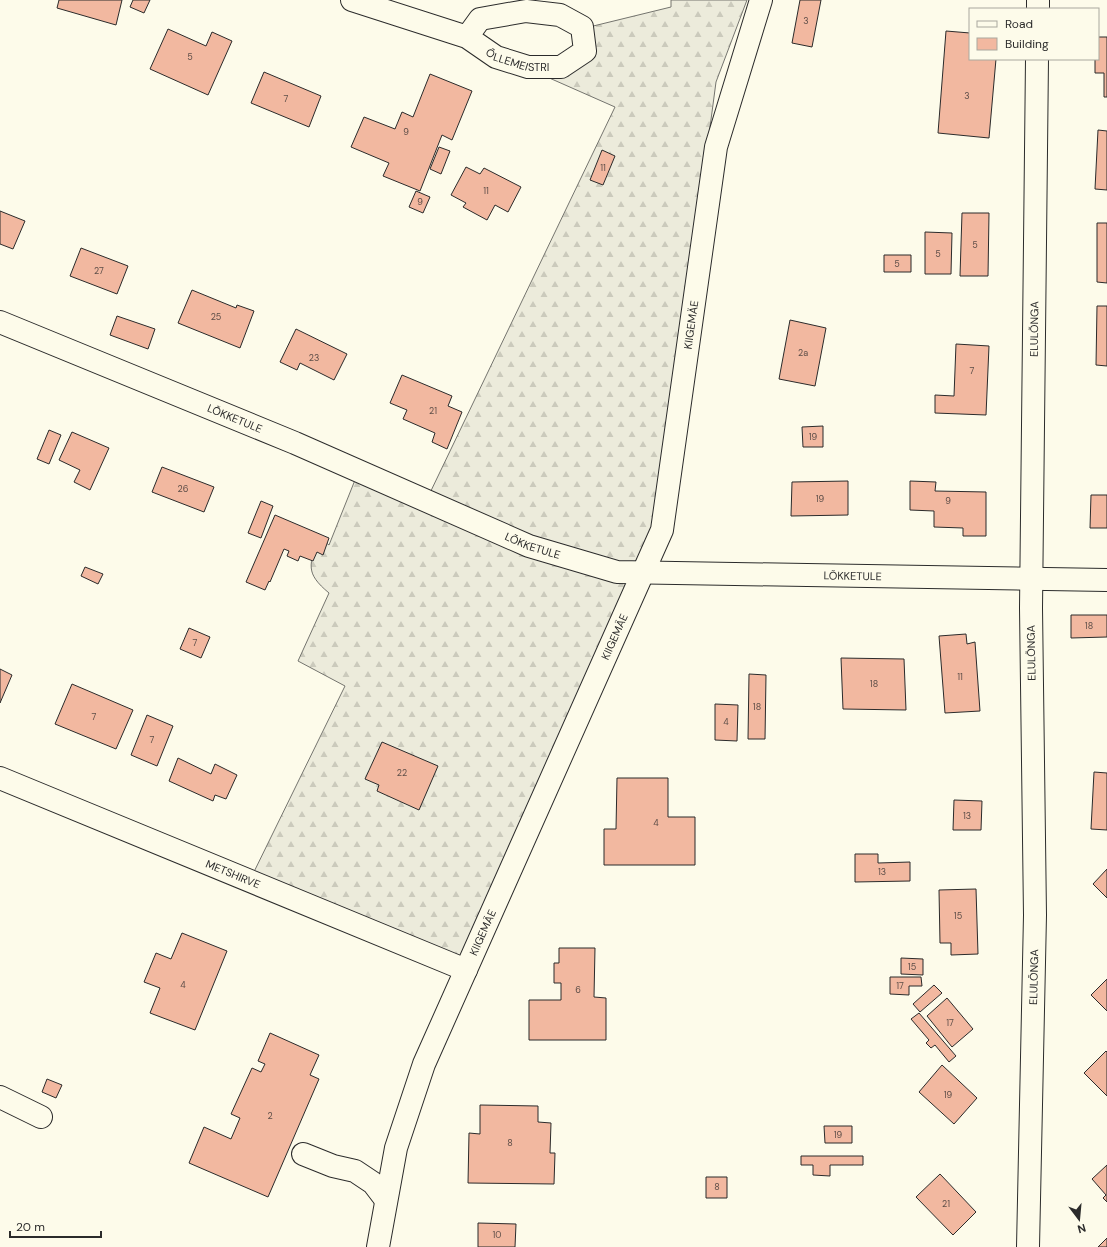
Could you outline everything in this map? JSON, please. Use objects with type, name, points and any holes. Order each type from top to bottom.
[{"type":"street","name":"ÕLLEMEISTRI","points":[[352,0],[467,37],[496,57],[528,67],[561,67],[585,50],[582,28],[560,15],[526,11],[480,19],[467,37]]},
{"type":"street","name":"KIIGEMÄE","points":[[378,1247],[396,1148],[424,1064],[662,530],[716,147],[761,0]]},
{"type":"street","name":"ELULÕNGA","points":[[1028,1247],[1035,915],[1031,579],[1037,60]]},
{"type":"street","name":"LÕKKETULE","points":[[0,322],[295,443],[529,546],[617,572],[1107,580]]},
{"type":"street","name":"METSHIRVE","points":[[0,778],[466,970]]},
{"type":"street","points":[[0,1097],[41,1117]]},
{"type":"street","points":[[303,1154],[333,1166],[355,1172],[372,1183],[386,1200]]},
{"type":"green space","points":[[671,0],[747,0],[716,82],[657,526],[640,567],[531,538],[428,497],[615,107],[538,73],[568,63],[581,29],[671,7]]},
{"type":"green space","points":[[357,475],[637,580],[468,971],[249,882],[345,686],[298,661],[329,593],[321,586],[313,574],[311,562],[313,555],[319,537],[329,545]]},
{"type":"building","points":[[59,0],[122,0],[116,25],[57,8]]},
{"type":"building","points":[[133,0],[150,0],[144,13],[130,7]]},
{"type":"building","points":[[800,0],[821,0],[812,47],[792,43]]},
{"type":"building","points":[[168,29],[206,46],[212,32],[232,41],[208,95],[150,69]]},
{"type":"building","points":[[946,31],[969,33],[969,60],[996,60],[989,138],[938,133]]},
{"type":"building","points":[[1099,37],[1107,37],[1107,97],[1104,97],[1104,73],[1095,73],[1095,60],[1099,60]]},
{"type":"building","points":[[264,72],[321,96],[309,127],[251,103]]},
{"type":"building","points":[[430,74],[472,91],[452,140],[442,135],[420,191],[383,176],[389,163],[351,147],[364,117],[395,129],[402,112],[413,117]]},
{"type":"building","points":[[1098,130],[1107,131],[1107,190],[1095,189]]},
{"type":"building","points":[[439,147],[450,151],[441,174],[430,169]]},
{"type":"building","points":[[602,150],[615,156],[603,185],[590,180]]},
{"type":"building","points":[[466,167],[480,174],[484,168],[521,187],[508,212],[495,205],[487,220],[463,207],[466,203],[451,195]]},
{"type":"building","points":[[416,191],[430,197],[423,213],[409,207]]},
{"type":"building","points":[[0,211],[25,221],[13,249],[0,244]]},
{"type":"building","points":[[962,213],[989,213],[988,276],[960,276]]},
{"type":"building","points":[[1097,223],[1107,223],[1107,283],[1097,282]]},
{"type":"building","points":[[925,232],[952,233],[951,274],[925,274]]},
{"type":"building","points":[[81,248],[128,266],[117,294],[70,276]]},
{"type":"building","points":[[884,255],[911,255],[911,272],[884,272]]},
{"type":"building","points":[[192,290],[236,308],[237,305],[254,311],[240,348],[178,323]]},
{"type":"building","points":[[1097,306],[1107,306],[1107,366],[1096,365]]},
{"type":"building","points":[[117,316],[155,329],[148,349],[110,335]]},
{"type":"building","points":[[790,320],[826,328],[815,386],[779,379]]},
{"type":"building","points":[[296,329],[347,354],[334,380],[300,363],[297,370],[280,362]]},
{"type":"building","points":[[956,344],[989,346],[986,415],[935,413],[935,395],[954,396]]},
{"type":"building","points":[[402,375],[452,396],[448,406],[462,412],[447,449],[432,442],[435,433],[403,419],[407,410],[390,403]]},
{"type":"building","points":[[823,426],[823,447],[803,447],[802,427]]},
{"type":"building","points":[[49,430],[61,435],[49,464],[37,459]]},
{"type":"building","points":[[72,432],[109,448],[90,490],[74,482],[80,470],[59,460]]},
{"type":"building","points":[[162,467],[214,487],[204,512],[152,492]]},
{"type":"building","points":[[848,481],[848,515],[791,516],[792,482]]},
{"type":"building","points":[[910,481],[936,482],[935,491],[986,492],[986,536],[963,536],[963,528],[934,527],[934,511],[910,510]]},
{"type":"building","points":[[1091,495],[1107,495],[1107,528],[1090,528]]},
{"type":"building","points":[[261,501],[273,506],[261,538],[248,533]]},
{"type":"building","points":[[275,515],[329,538],[323,555],[317,552],[313,561],[300,556],[298,561],[287,556],[289,551],[284,549],[265,590],[246,582]]},
{"type":"building","points":[[85,567],[103,574],[98,584],[81,576]]},
{"type":"building","points":[[1071,615],[1107,615],[1107,637],[1071,638]]},
{"type":"building","points":[[189,628],[210,637],[201,658],[180,649]]},
{"type":"building","points":[[966,634],[967,644],[975,642],[980,711],[945,713],[939,636]]},
{"type":"building","points":[[841,658],[904,659],[906,710],[843,709]]},
{"type":"building","points":[[0,669],[12,675],[0,703]]},
{"type":"building","points":[[749,674],[766,675],[765,739],[748,739]]},
{"type":"building","points":[[72,684],[133,710],[116,749],[55,724]]},
{"type":"building","points":[[715,704],[738,705],[737,741],[715,740]]},
{"type":"building","points":[[147,715],[173,726],[157,766],[131,755]]},
{"type":"building","points":[[382,742],[438,766],[419,810],[377,791],[379,785],[365,779]]},
{"type":"building","points":[[178,758],[211,774],[215,764],[237,775],[226,799],[215,795],[213,801],[169,781]]},
{"type":"building","points":[[1094,772],[1107,773],[1107,830],[1091,829]]},
{"type":"building","points":[[617,778],[668,778],[668,817],[695,817],[695,865],[604,865],[604,829],[616,829]]},
{"type":"building","points":[[954,800],[982,801],[981,830],[953,830]]},
{"type":"building","points":[[855,854],[878,854],[878,863],[910,862],[910,881],[855,882]]},
{"type":"building","points":[[1107,869],[1107,898],[1093,884]]},
{"type":"building","points":[[976,889],[978,954],[951,955],[951,943],[940,943],[939,890]]},
{"type":"building","points":[[182,933],[227,951],[195,1030],[150,1013],[160,988],[144,982],[156,953],[171,959]]},
{"type":"building","points":[[559,948],[595,948],[594,997],[606,998],[606,1040],[529,1040],[529,1000],[561,1000],[561,983],[554,983],[554,963],[559,963]]},
{"type":"building","points":[[901,958],[923,959],[923,975],[901,974]]},
{"type":"building","points":[[890,977],[921,977],[922,986],[909,986],[909,995],[890,994]]},
{"type":"building","points":[[1107,979],[1107,1011],[1091,995]]},
{"type":"building","points":[[934,985],[942,993],[920,1012],[913,1004]]},
{"type":"building","points":[[947,998],[973,1029],[952,1047],[927,1016]]},
{"type":"building","points":[[919,1013],[956,1056],[949,1062],[935,1045],[931,1048],[926,1043],[929,1040],[911,1019]]},
{"type":"building","points":[[270,1033],[319,1055],[310,1075],[319,1079],[268,1197],[189,1163],[204,1127],[231,1139],[240,1118],[231,1114],[252,1068],[261,1072],[265,1064],[258,1061]]},
{"type":"building","points":[[1106,1051],[1107,1052],[1107,1096],[1084,1073]]},
{"type":"building","points":[[942,1065],[977,1098],[954,1124],[919,1092]]},
{"type":"building","points":[[47,1079],[62,1085],[56,1098],[42,1092]]},
{"type":"building","points":[[480,1105],[538,1106],[538,1122],[551,1123],[550,1153],[555,1153],[554,1184],[468,1183],[469,1133],[480,1134]]},
{"type":"building","points":[[824,1126],[852,1126],[852,1143],[825,1143]]},
{"type":"building","points":[[801,1156],[863,1156],[863,1165],[830,1165],[830,1176],[813,1175],[813,1165],[801,1165]]},
{"type":"building","points":[[1107,1165],[1107,1202],[1103,1198],[1106,1195],[1092,1179]]},
{"type":"building","points":[[940,1174],[976,1212],[953,1235],[916,1197]]},
{"type":"building","points":[[706,1177],[727,1177],[727,1198],[706,1198]]},
{"type":"building","points":[[478,1223],[516,1224],[515,1247],[478,1247]]},
{"type":"building","points":[[1107,1238],[1107,1247],[1098,1247]]}]
